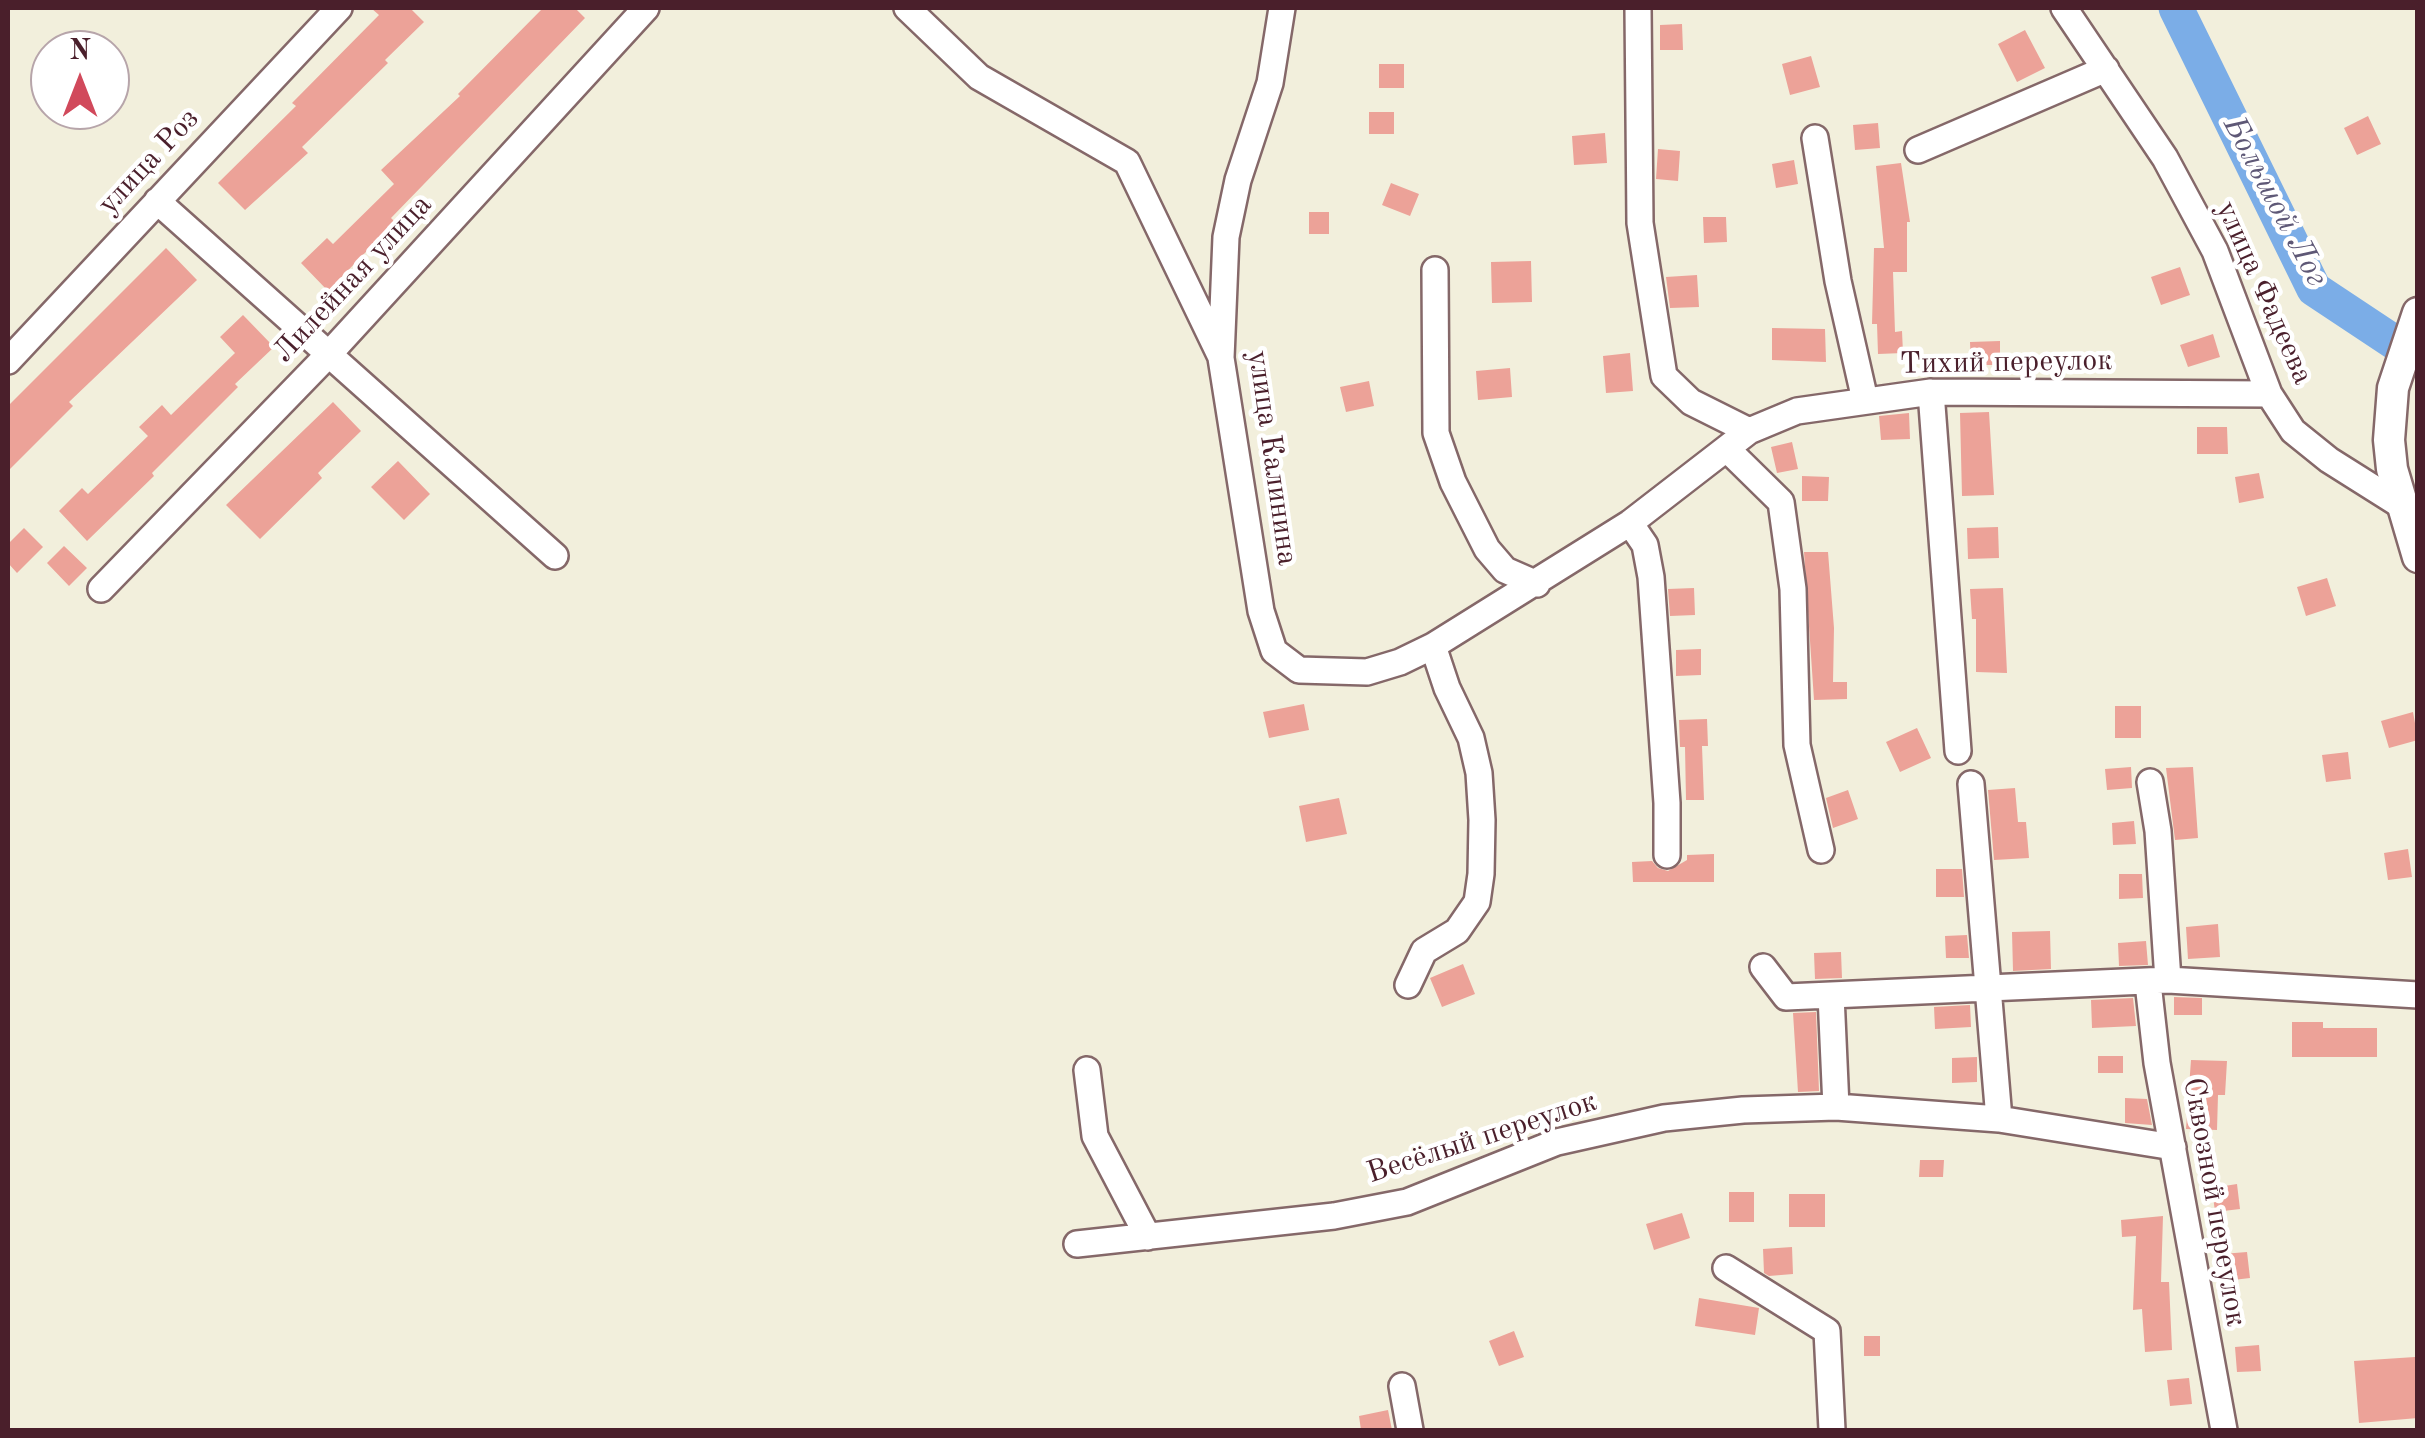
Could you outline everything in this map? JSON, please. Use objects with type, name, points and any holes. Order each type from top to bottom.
[{"type":"main road","points":[[2418,313],[2393,388],[2388,440],[2418,557]]},
{"type":"street","name":"улица Роз","points":[[8,361],[339,8]]},
{"type":"street","name":"Лилейная улица","points":[[101,589],[328,354],[646,8]]},
{"type":"street","points":[[907,8],[978,77],[1126,162],[1222,358]]},
{"type":"street","name":"улица Калинина","points":[[1282,8],[1270,83],[1238,180],[1226,237],[1222,358],[1261,611],[1274,651],[1300,670]]},
{"type":"street","points":[[1638,8],[1640,223],[1664,376],[1690,402],[1749,431]]},
{"type":"street","name":"улица Фадеева","points":[[2064,8],[2165,158],[2215,251],[2269,394],[2294,432],[2329,460],[2402,506]]},
{"type":"street","points":[[1918,150],[2106,69]]},
{"type":"street","points":[[1815,138],[1838,281],[1865,400]]},
{"type":"street","points":[[156,201],[554,556]]},
{"type":"street","points":[[1436,270],[1436,434],[1454,482],[1487,549],[1505,570],[1537,584]]},
{"type":"street","points":[[1931,392],[1958,751]]},
{"type":"street","name":"Тихий переулок","points":[[1300,670],[1367,672],[1433,646],[1630,523],[1749,431],[1798,411],[1931,392],[2269,394]]},
{"type":"street","points":[[1727,449],[1781,502],[1793,589],[1798,745],[1821,850]]},
{"type":"street","points":[[1630,523],[1646,545],[1651,577],[1662,707],[1667,855]]},
{"type":"street","points":[[1408,985],[1424,952],[1457,931],[1477,902],[1480,874],[1482,820],[1472,738],[1447,688],[1433,646]]},
{"type":"street","name":"Сквозной переулок","points":[[2150,782],[2158,831],[2156,1063],[2224,1430]]},
{"type":"street","points":[[1971,784],[1999,1119]]},
{"type":"street","points":[[1763,966],[1786,997],[2158,982],[2418,995]]},
{"type":"street","points":[[1831,995],[1836,1107]]},
{"type":"street","points":[[1087,1070],[1095,1136],[1148,1237]]},
{"type":"street","name":"Весёлый переулок","points":[[1077,1244],[1334,1216],[1407,1202],[1557,1142],[1664,1118],[1743,1110],[1836,1107],[1999,1119],[2173,1148]]},
{"type":"street","points":[[1726,1268],[1827,1331],[1832,1430]]},
{"type":"street","points":[[1402,1386],[1410,1430]]},
{"type":"building","points":[[371,8],[410,8],[424,22],[302,147],[308,153],[245,210],[218,183],[296,106],[292,103],[379,15]]},
{"type":"building","points":[[543,8],[575,8],[585,18],[391,218],[395,222],[328,291],[301,263],[327,238],[333,244],[394,184],[381,170],[460,96]]},
{"type":"building","points":[[1682,24],[1683,50],[1660,50],[1660,25]]},
{"type":"building","points":[[2025,30],[2045,68],[2017,82],[1998,44]]},
{"type":"building","points":[[1811,56],[1820,87],[1790,95],[1782,64]]},
{"type":"building","points":[[1379,64],[1404,64],[1404,88],[1379,88]]},
{"type":"building","points":[[1369,112],[1394,112],[1394,134],[1369,134]]},
{"type":"building","points":[[2368,116],[2381,144],[2357,155],[2344,128]]},
{"type":"building","points":[[1878,123],[1880,148],[1855,150],[1853,125]]},
{"type":"building","points":[[1605,133],[1607,163],[1574,165],[1572,136]]},
{"type":"building","points":[[1658,149],[1680,151],[1678,181],[1656,179]]},
{"type":"building","points":[[1794,160],[1798,184],[1776,188],[1772,164]]},
{"type":"building","points":[[1901,163],[1910,222],[1907,272],[1893,272],[1895,332],[1902,331],[1903,353],[1878,354],[1877,324],[1872,324],[1874,248],[1884,248],[1876,166]]},
{"type":"building","points":[[1391,183],[1419,194],[1410,216],[1382,205]]},
{"type":"building","points":[[1309,212],[1329,212],[1329,234],[1309,234]]},
{"type":"building","points":[[1703,217],[1726,217],[1727,242],[1704,243]]},
{"type":"building","points":[[166,248],[197,280],[69,402],[73,406],[8,471],[8,406]]},
{"type":"building","points":[[1531,261],[1532,302],[1492,303],[1491,262]]},
{"type":"building","points":[[2180,267],[2190,295],[2161,305],[2151,277]]},
{"type":"building","points":[[1697,275],[1699,307],[1670,308],[1666,277]]},
{"type":"building","points":[[243,315],[274,347],[152,473],[154,476],[87,541],[59,511],[82,488],[88,494],[148,436],[139,427],[162,405],[171,415],[235,353],[220,337]]},
{"type":"building","points":[[1772,328],[1825,329],[1826,362],[1772,360]]},
{"type":"building","points":[[2213,334],[2220,357],[2188,367],[2180,345]]},
{"type":"building","points":[[2000,341],[2000,365],[1971,365],[1970,342]]},
{"type":"building","points":[[1630,353],[1633,391],[1606,393],[1603,356]]},
{"type":"building","points":[[1510,368],[1512,397],[1478,400],[1476,371]]},
{"type":"building","points":[[1369,381],[1374,406],[1346,412],[1340,387]]},
{"type":"building","points":[[333,402],[361,431],[318,473],[322,478],[260,539],[226,505]]},
{"type":"building","points":[[1989,412],[1994,495],[1962,496],[1960,413]]},
{"type":"building","points":[[1909,413],[1910,439],[1881,440],[1879,416]]},
{"type":"building","points":[[2197,427],[2227,427],[2228,454],[2197,454]]},
{"type":"building","points":[[1792,442],[1798,469],[1777,473],[1771,447]]},
{"type":"building","points":[[398,461],[430,494],[404,520],[371,487]]},
{"type":"building","points":[[2259,473],[2264,498],[2239,503],[2235,477]]},
{"type":"building","points":[[1802,476],[1829,477],[1828,501],[1802,501]]},
{"type":"building","points":[[1998,527],[1999,558],[1968,559],[1967,528]]},
{"type":"building","points":[[24,528],[43,547],[17,573],[8,563],[8,544]]},
{"type":"building","points":[[64,546],[87,568],[69,586],[47,563]]},
{"type":"building","points":[[1804,552],[1828,552],[1834,628],[1833,682],[1847,682],[1847,699],[1814,700]]},
{"type":"building","points":[[2327,578],[2336,606],[2306,616],[2297,587]]},
{"type":"building","points":[[1694,588],[1695,615],[1670,616],[1668,589]]},
{"type":"building","points":[[2003,588],[2007,673],[1976,672],[1976,619],[1972,619],[1970,589]]},
{"type":"building","points":[[1701,649],[1701,675],[1676,676],[1676,650]]},
{"type":"building","points":[[1304,704],[1309,730],[1269,738],[1263,712]]},
{"type":"building","points":[[2115,706],[2141,706],[2141,738],[2115,738]]},
{"type":"building","points":[[2413,712],[2418,740],[2389,748],[2381,721]]},
{"type":"building","points":[[1707,719],[1708,746],[1702,746],[1704,800],[1686,800],[1685,747],[1680,747],[1679,720]]},
{"type":"building","points":[[1917,728],[1931,758],[1900,772],[1886,742]]},
{"type":"building","points":[[2348,752],[2351,779],[2326,782],[2322,755]]},
{"type":"building","points":[[2131,767],[2132,788],[2107,790],[2105,769]]},
{"type":"building","points":[[2193,767],[2198,838],[2175,840],[2166,768]]},
{"type":"building","points":[[2015,788],[2018,822],[2026,822],[2029,858],[1994,860],[1988,790]]},
{"type":"building","points":[[1848,790],[1858,819],[1833,828],[1826,798]]},
{"type":"building","points":[[1339,798],[1347,834],[1306,842],[1299,806]]},
{"type":"building","points":[[2134,821],[2136,844],[2113,845],[2112,823]]},
{"type":"building","points":[[2408,849],[2412,877],[2388,880],[2384,853]]},
{"type":"building","points":[[1714,854],[1714,882],[1633,882],[1632,862],[1652,861],[1668,871],[1687,860],[1687,855]]},
{"type":"building","points":[[1936,869],[1962,869],[1964,897],[1936,897]]},
{"type":"building","points":[[2119,874],[2142,874],[2143,898],[2119,899]]},
{"type":"building","points":[[2218,924],[2220,957],[2188,959],[2186,927]]},
{"type":"building","points":[[2050,931],[2051,969],[2013,971],[2012,932]]},
{"type":"building","points":[[1967,935],[1969,958],[1946,958],[1945,936]]},
{"type":"building","points":[[2146,941],[2148,965],[2119,966],[2118,943]]},
{"type":"building","points":[[1841,952],[1842,978],[1815,979],[1814,953]]},
{"type":"building","points":[[1463,964],[1475,994],[1442,1007],[1430,978]]},
{"type":"building","points":[[2174,997],[2202,998],[2202,1015],[2174,1015]]},
{"type":"building","points":[[2133,998],[2136,1026],[2092,1028],[2091,1000]]},
{"type":"building","points":[[1970,1005],[1971,1027],[1935,1029],[1934,1007]]},
{"type":"building","points":[[1816,1012],[1819,1091],[1798,1092],[1793,1013]]},
{"type":"building","points":[[2292,1022],[2323,1022],[2323,1028],[2377,1028],[2377,1057],[2292,1057]]},
{"type":"building","points":[[2098,1056],[2123,1056],[2123,1073],[2098,1073]]},
{"type":"building","points":[[1977,1057],[1977,1082],[1952,1083],[1952,1058]]},
{"type":"building","points":[[2191,1060],[2227,1061],[2225,1095],[2218,1095],[2217,1130],[2186,1129]]},
{"type":"building","points":[[2125,1098],[2147,1099],[2152,1125],[2125,1123]]},
{"type":"building","points":[[1920,1160],[1944,1160],[1943,1177],[1919,1177]]},
{"type":"building","points":[[2237,1184],[2240,1209],[2215,1212],[2212,1188]]},
{"type":"building","points":[[1729,1192],[1754,1192],[1754,1222],[1729,1222]]},
{"type":"building","points":[[1789,1194],[1825,1194],[1825,1227],[1789,1227]]},
{"type":"building","points":[[1682,1213],[1690,1238],[1654,1250],[1646,1224]]},
{"type":"building","points":[[2163,1216],[2161,1282],[2169,1282],[2172,1350],[2145,1352],[2142,1309],[2133,1310],[2136,1236],[2122,1237],[2121,1220]]},
{"type":"building","points":[[1792,1247],[1793,1274],[1764,1273],[1763,1249]]},
{"type":"building","points":[[2247,1252],[2250,1278],[2225,1281],[2222,1254]]},
{"type":"building","points":[[1699,1298],[1759,1308],[1755,1335],[1695,1326]]},
{"type":"building","points":[[1514,1331],[1524,1357],[1499,1366],[1489,1341]]},
{"type":"building","points":[[1864,1336],[1880,1336],[1880,1356],[1864,1356]]},
{"type":"building","points":[[2259,1345],[2261,1371],[2237,1372],[2235,1347]]},
{"type":"building","points":[[2415,1357],[2418,1418],[2359,1423],[2354,1361]]},
{"type":"building","points":[[2189,1378],[2192,1404],[2170,1406],[2167,1380]]},
{"type":"building","points":[[1388,1410],[1392,1430],[1361,1430],[1359,1416]]},
{"type":"waterway","name":"Большой Лог","points":[[2176,8],[2314,289],[2418,358]]}]
